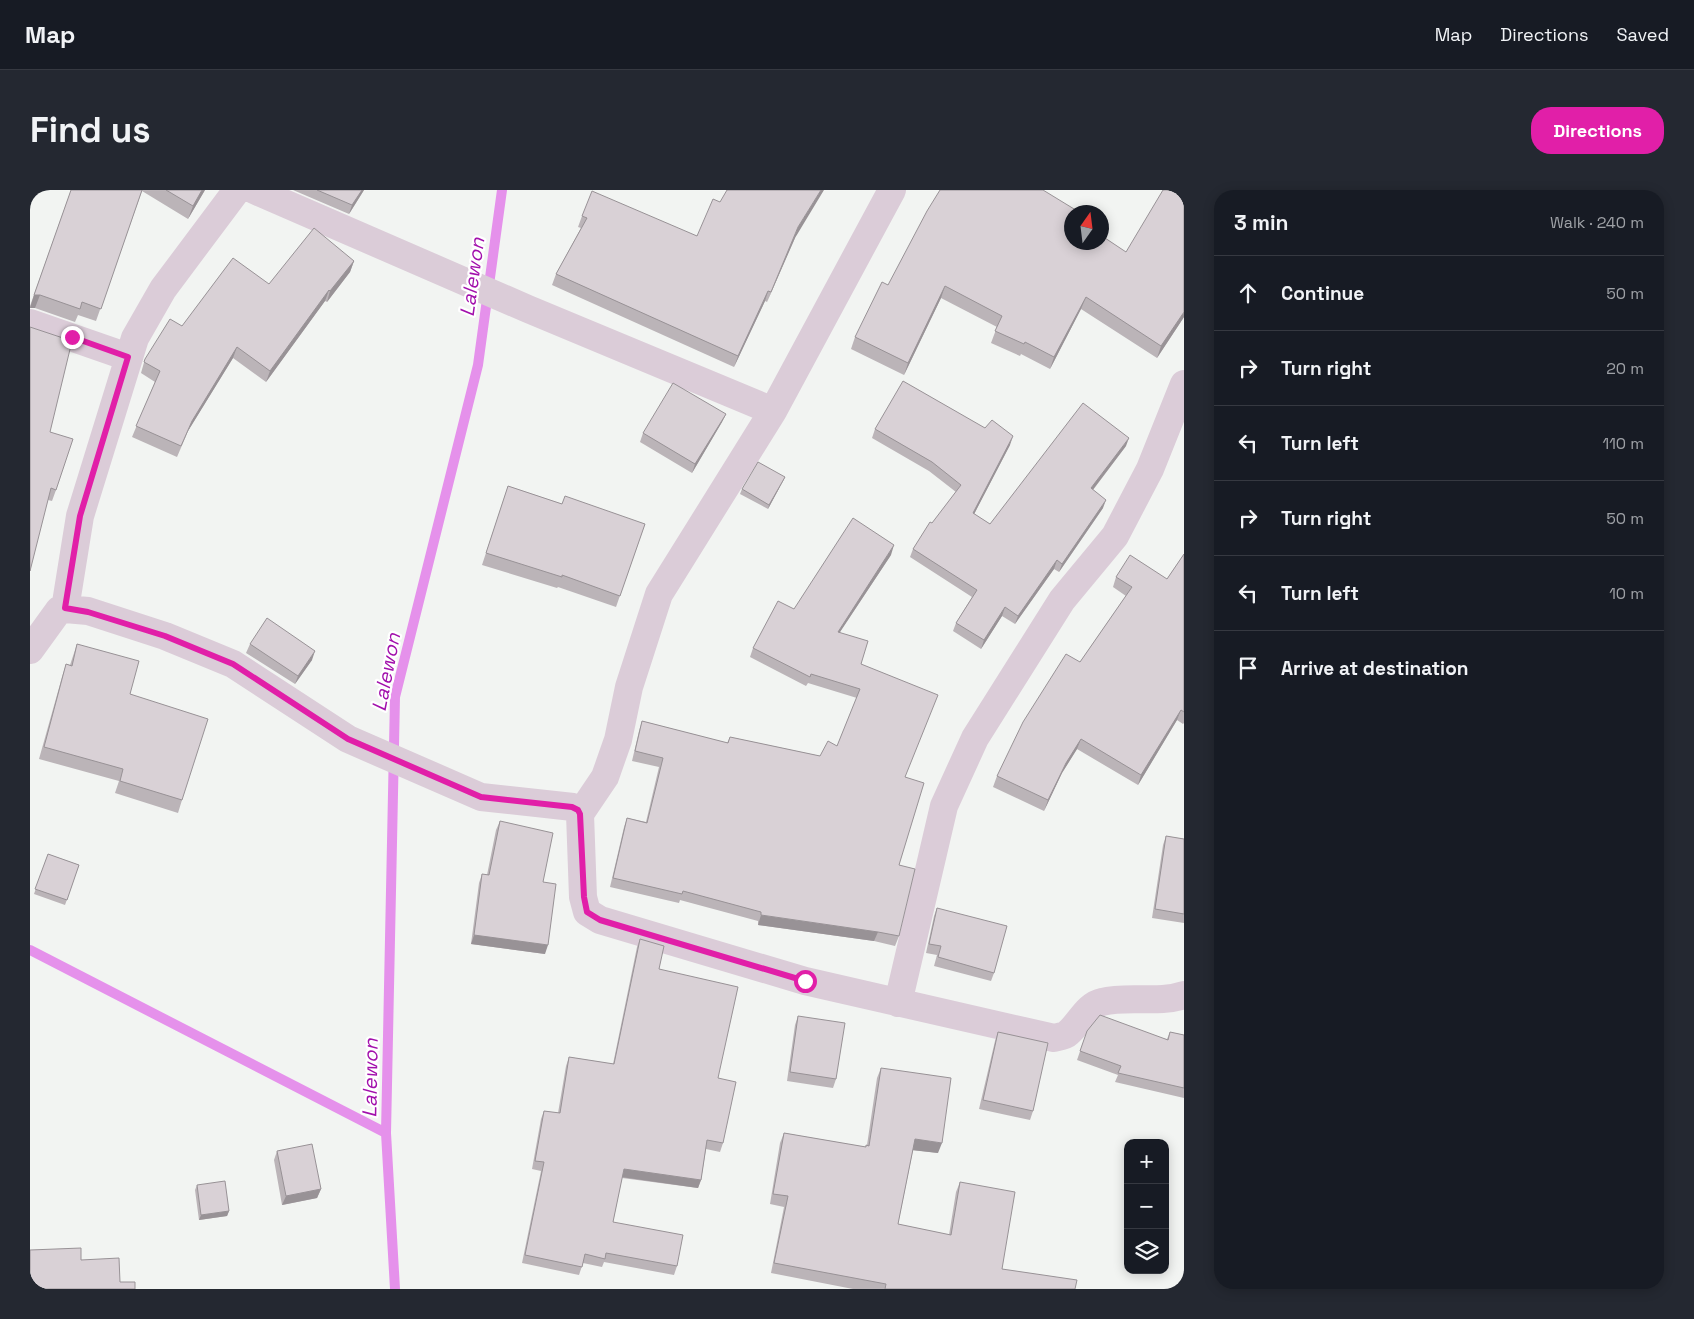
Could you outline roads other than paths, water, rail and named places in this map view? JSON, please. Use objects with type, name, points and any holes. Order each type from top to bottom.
[{"type":"street","points":[[65,608],[80,516],[135,338],[163,288],[237,190]]},
{"type":"street","points":[[254,190],[528,309],[773,411]]},
{"type":"street","points":[[580,814],[604,776],[618,740],[629,686],[659,594],[773,411],[892,190]]},
{"type":"street","points":[[30,323],[128,357]]},
{"type":"street","points":[[898,1002],[944,806],[975,738],[1062,600],[1115,536],[1150,469],[1184,384]]},
{"type":"street","points":[[30,650],[59,610],[65,608],[88,612],[165,636],[233,664],[348,739],[481,797],[572,807],[578,810],[580,814],[584,897],[587,912],[600,920],[805,981],[1054,1038],[1067,1034],[1086,1012],[1100,1002],[1130,998],[1174,998],[1184,995]]},
{"type":"waterway","name":"Lalewon","points":[[395,1289],[386,1133],[395,697],[478,365],[502,190]]},
{"type":"waterway","points":[[30,950],[386,1133]]}]
